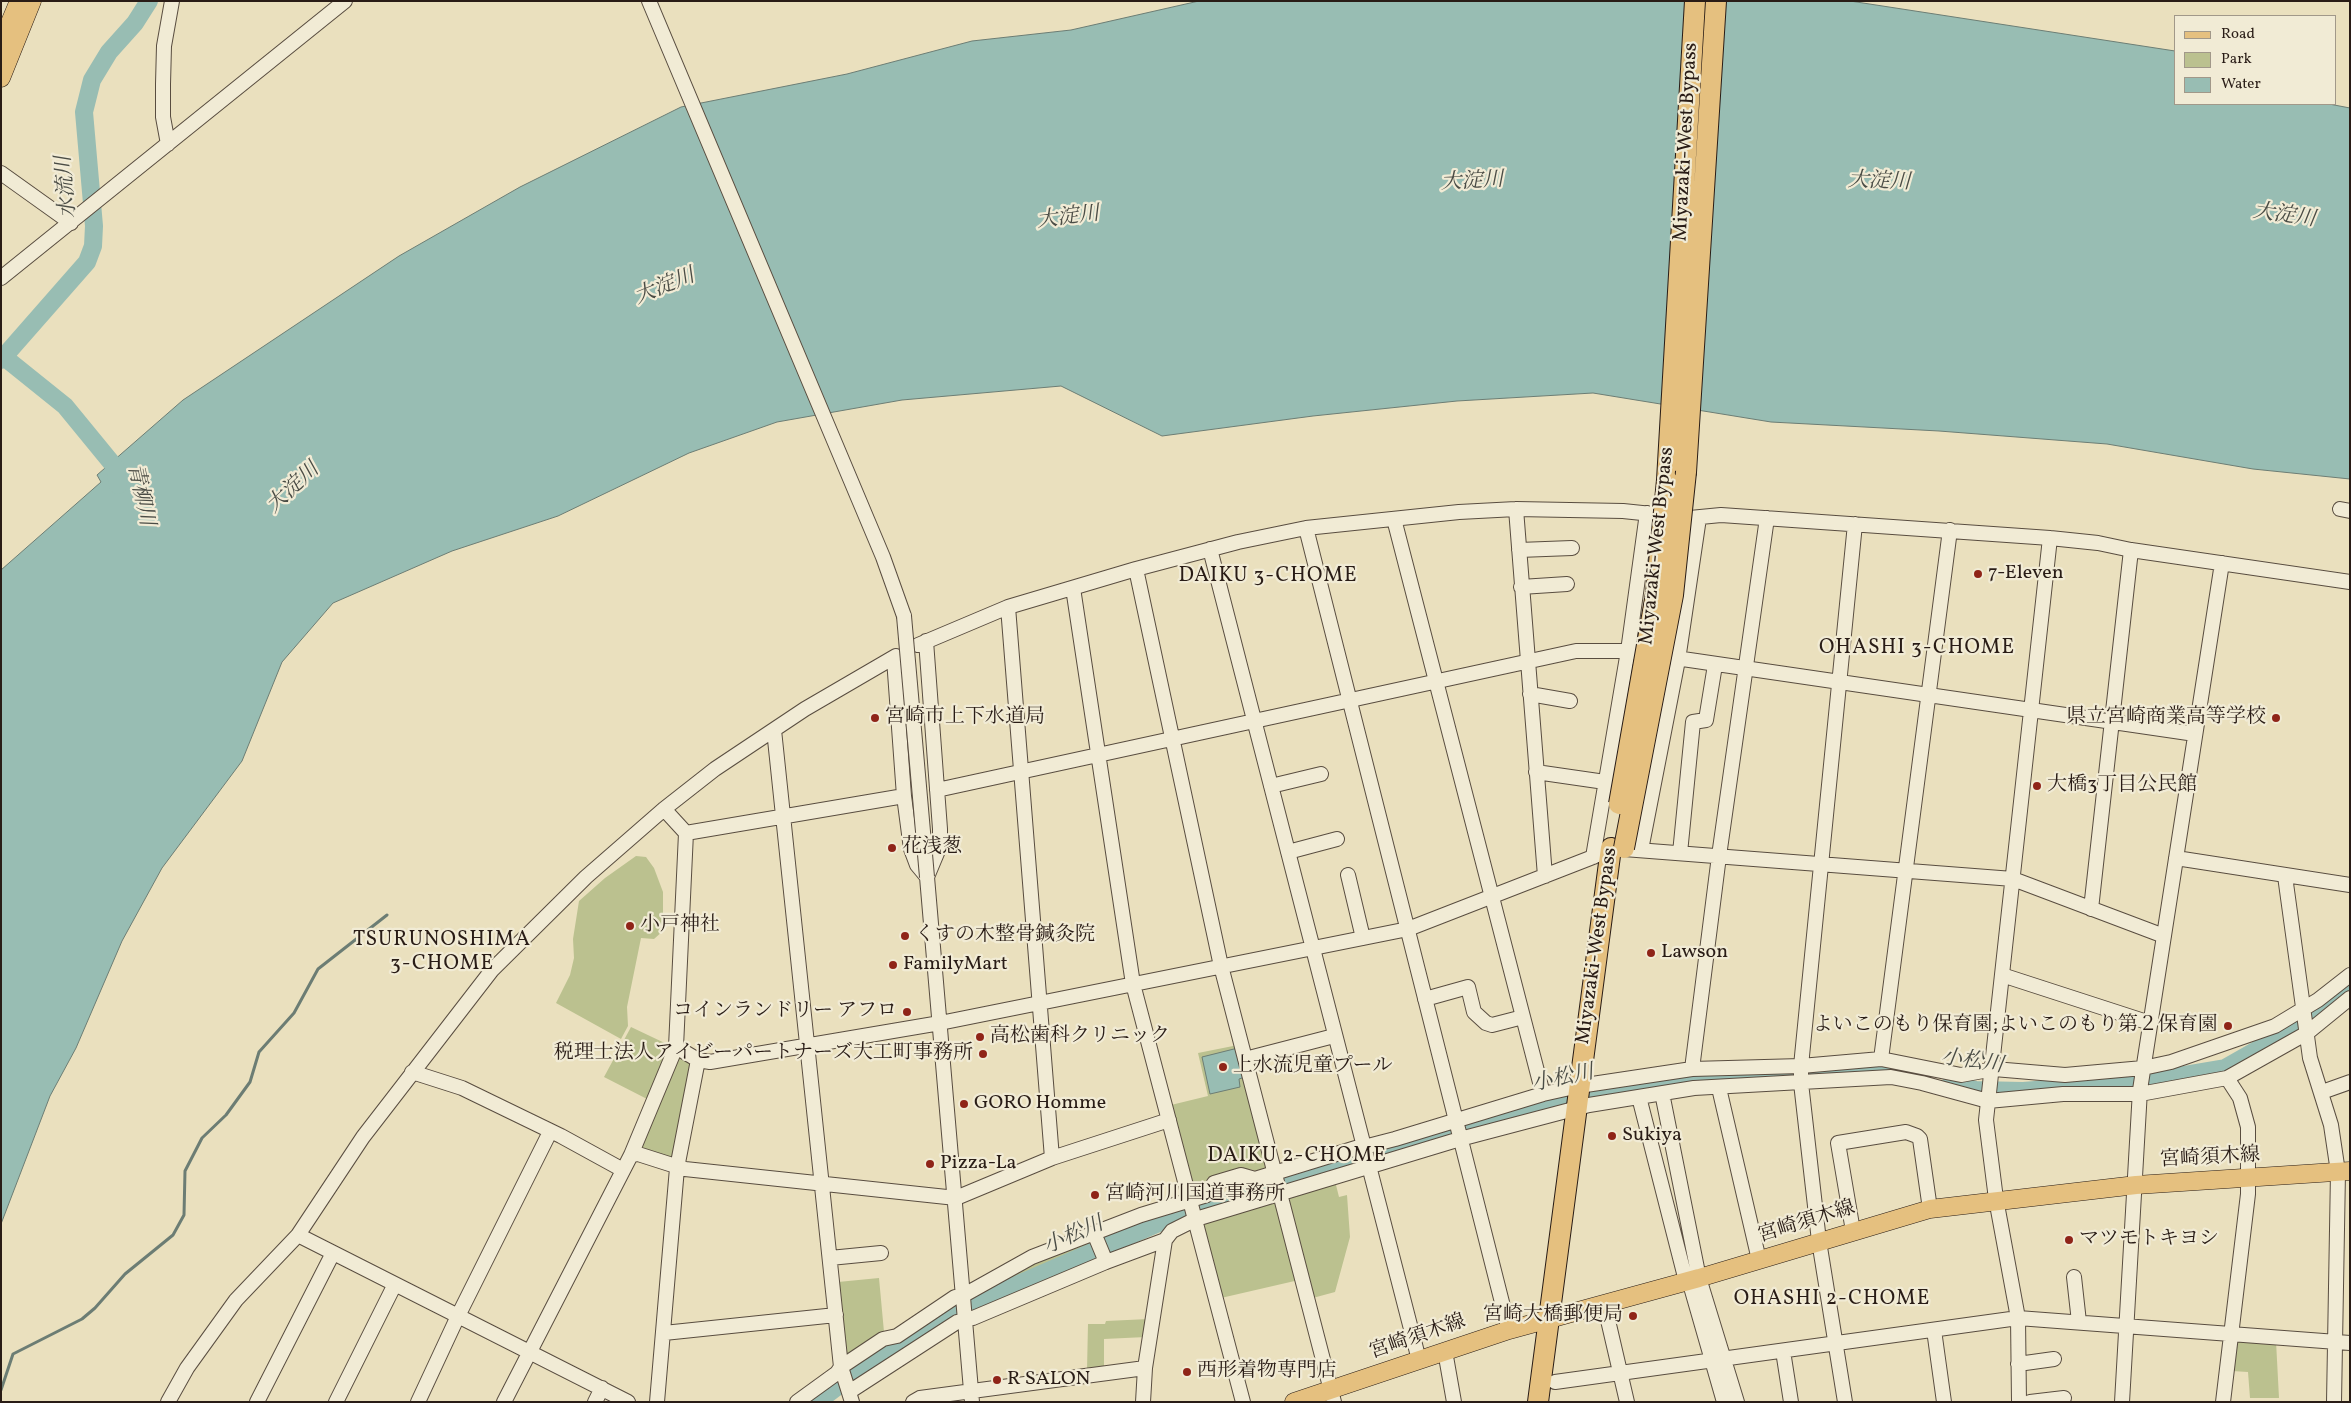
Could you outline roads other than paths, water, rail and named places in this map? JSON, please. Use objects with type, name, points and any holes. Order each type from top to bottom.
[{"type":"highway","name":"Miyazaki-West Bypass","points":[[1626,849],[1656,594],[1667,480],[1695,1]]},
{"type":"highway","name":"Miyazaki-West Bypass","points":[[1556,1316],[1584,1096],[1626,849],[1673,595],[1684,492],[1716,1]]},
{"type":"highway","points":[[1553,1392],[1556,1316]]},
{"type":"highway","points":[[1538,1402],[1556,1316]]},
{"type":"main road","points":[[1,44],[18,1]]},
{"type":"main road","points":[[1,78],[32,1]]},
{"type":"main road","name":"宮崎須木線","points":[[1294,1402],[1332,1396],[1419,1360],[1509,1330],[1692,1280],[1930,1209],[2136,1185],[2344,1172]]},
{"type":"street","points":[[168,144],[163,117],[163,74],[164,46],[172,1]]},
{"type":"street","points":[[1,278],[345,1]]},
{"type":"street","points":[[649,1],[883,557],[901,607],[909,661],[972,1397]]},
{"type":"street","points":[[1,173],[74,220]]},
{"type":"street","points":[[927,877],[940,846],[937,790],[922,643],[1008,607],[1210,549],[1306,528],[1516,509],[1583,509],[1699,518],[1721,515],[1950,530],[2098,543],[2131,550],[2350,582]]},
{"type":"street","points":[[1516,509],[1545,876]]},
{"type":"street","points":[[1593,857],[1628,651],[1647,513]]},
{"type":"street","points":[[1626,849],[1678,660],[1699,518]]},
{"type":"street","points":[[1692,1069],[1719,856],[1767,518]]},
{"type":"street","points":[[1394,519],[1543,1094]]},
{"type":"street","points":[[1845,1402],[1819,1241],[1801,1083],[1801,1066],[1855,524]]},
{"type":"street","points":[[1306,528],[1509,1330]]},
{"type":"street","points":[[1881,1060],[1950,530]]},
{"type":"street","points":[[2018,1402],[2018,1318],[1996,1200],[1986,1120],[2050,538]]},
{"type":"street","points":[[1519,550],[1572,548]]},
{"type":"street","points":[[1210,549],[1419,1360]]},
{"type":"street","points":[[2091,909],[2131,550]]},
{"type":"street","points":[[2122,1402],[2128,1325],[2140,1092],[2222,563]]},
{"type":"street","points":[[1136,569],[1174,738],[1221,966],[1332,1396]]},
{"type":"street","points":[[1521,587],[1567,584]]},
{"type":"street","points":[[1073,588],[1133,984],[1243,1402]]},
{"type":"street","points":[[1008,607],[1052,1158]]},
{"type":"street","points":[[937,790],[1576,651],[1628,651],[1839,684],[2194,734]]},
{"type":"street","points":[[168,1402],[187,1368],[236,1300],[298,1235],[363,1138],[492,970],[558,904],[664,810],[715,769],[829,695],[895,657],[904,796],[911,849],[917,865],[927,877]]},
{"type":"street","points":[[1680,853],[1693,722],[1706,720],[1715,665]]},
{"type":"street","points":[[1530,694],[1570,700]]},
{"type":"street","points":[[774,730],[823,1185],[840,1367],[851,1397],[957,1322],[1164,1240],[1172,1231],[1196,1219],[1460,1139],[1584,1096],[1692,1069],[1801,1066],[1881,1060],[1961,1075],[2066,1075],[2143,1070],[2248,1037],[2275,1026],[2304,1010],[2350,975]]},
{"type":"street","points":[[1536,772],[1605,782]]},
{"type":"street","points":[[1271,786],[1321,774]]},
{"type":"street","points":[[686,833],[904,796]]},
{"type":"street","points":[[504,1402],[631,1155],[676,1047],[686,833],[664,810]]},
{"type":"street","points":[[1288,852],[1337,839]]},
{"type":"street","points":[[676,1047],[698,1060],[710,1062],[940,1023],[1408,929],[1593,857],[1626,849],[2013,879],[2164,936]]},
{"type":"street","points":[[2176,858],[2350,885]]},
{"type":"street","points":[[1348,875],[1363,938]]},
{"type":"street","points":[[2285,876],[2310,1058],[2322,1092],[2344,1172],[2343,1343],[2334,1402]]},
{"type":"street","points":[[2002,975],[2150,1023]]},
{"type":"street","points":[[1425,999],[1468,987],[1474,1012],[1486,1023],[1492,1025],[1523,1017]]},
{"type":"street","points":[[796,1402],[837,1373],[840,1367],[883,1339],[897,1336],[955,1297],[964,1295],[1032,1257],[1141,1215],[1207,1195],[1214,1183],[1241,1175],[1256,1179],[1359,1146],[1364,1147],[1543,1094],[1639,1097],[1694,1088],[1891,1077],[1922,1083],[1988,1101],[2063,1094],[2140,1092],[2227,1078],[2307,1033],[2350,998]]},
{"type":"street","points":[[1246,1059],[1334,1036]]},
{"type":"street","points":[[657,1402],[677,1168],[698,1060]]},
{"type":"street","points":[[412,1072],[462,1088],[623,1170]]},
{"type":"street","points":[[2223,1402],[2248,1178],[2248,1127],[2240,1098],[2227,1078]]},
{"type":"street","points":[[2322,1092],[2350,1082]]},
{"type":"street","points":[[1719,1088],[1758,1260]]},
{"type":"street","points":[[1662,1094],[1692,1280]]},
{"type":"street","points":[[1639,1097],[1692,1280],[1718,1359],[1737,1402]]},
{"type":"street","points":[[631,1155],[638,1154],[677,1168],[956,1198],[1052,1158],[1169,1120]]},
{"type":"street","points":[[418,1402],[458,1316],[550,1132]]},
{"type":"street","points":[[1853,1232],[1838,1143],[1906,1132],[1917,1136],[1920,1139],[1930,1209]]},
{"type":"street","points":[[1094,1234],[1106,1262]]},
{"type":"street","points":[[298,1235],[628,1402]]},
{"type":"street","points":[[1143,1402],[1145,1368],[1164,1240]]},
{"type":"street","points":[[257,1402],[333,1253]]},
{"type":"street","points":[[830,1258],[881,1253]]},
{"type":"street","points":[[2074,1277],[2079,1322]]},
{"type":"street","points":[[336,1402],[395,1284]]},
{"type":"street","points":[[1604,1303],[1627,1402]]},
{"type":"street","points":[[664,1332],[836,1315]]},
{"type":"street","points":[[1553,1392],[1620,1374],[1836,1342],[2018,1318],[2343,1343]]},
{"type":"street","points":[[1934,1330],[1944,1402]]},
{"type":"street","points":[[1784,1350],[1791,1402]]},
{"type":"street","points":[[1445,1351],[1454,1402]]},
{"type":"street","points":[[1718,1359],[1724,1402]]},
{"type":"street","points":[[2018,1364],[2054,1359]]},
{"type":"street","points":[[913,1402],[920,1398],[972,1397],[1145,1368]]},
{"type":"street","points":[[595,1402],[602,1388]]},
{"type":"street","points":[[2030,1402],[2064,1398]]},
{"type":"water","name":"大淀川","points":[[1199,1],[1850,1],[2174,51],[2174,105],[2334,105],[2350,108],[2350,479],[2253,469],[2107,444],[1939,431],[1771,422],[1593,393],[1457,401],[1313,416],[1162,436],[1061,386],[902,400],[777,422],[689,453],[558,516],[452,551],[333,603],[282,662],[242,761],[162,868],[122,941],[76,1048],[50,1096],[1,1224],[1,570],[101,482],[97,475],[183,400],[399,256],[520,187],[681,107],[847,74],[972,41],[1071,30]]},
{"type":"water","name":"上水流児童プール","points":[[1238,1048],[1245,1077],[1239,1079],[1240,1087],[1210,1094],[1202,1057]]},
{"type":"waterway","name":"水流川","points":[[1,360],[87,262],[93,246],[94,226],[84,112],[92,80],[109,52],[135,23],[149,1]]},
{"type":"waterway","name":"青柳川","points":[[4,357],[65,406],[115,467],[118,485]]},
{"type":"waterway","points":[[1,1390],[13,1354],[82,1319],[95,1308],[125,1274],[173,1235],[184,1215],[185,1171],[202,1138],[226,1115],[250,1082],[259,1052],[294,1013],[318,969],[387,915]]},
{"type":"waterway","name":"小松川","points":[[1950,1085],[1976,1090],[2023,1091],[2148,1081],[2225,1068],[2276,1039],[2325,1006],[2350,985]]},
{"type":"waterway","name":"小松川","points":[[817,1402],[838,1386],[940,1322],[991,1296],[1161,1222],[1206,1207],[1557,1102],[1701,1078],[1883,1072]]},
{"type":"place","name":"7-Eleven","points":[[1978,574]]},
{"type":"place","name":"宮崎市上下水道局","points":[[875,718]]},
{"type":"place","name":"県立宮崎商業高等学校","points":[[2276,718]]},
{"type":"place","name":"大橋3丁目公民館","points":[[2037,786]]},
{"type":"place","name":"花浅葱","points":[[892,848]]},
{"type":"place","name":"小戸神社","points":[[630,926]]},
{"type":"place","name":"くすの木整骨鍼灸院","points":[[905,936]]},
{"type":"place","name":"Lawson","points":[[1651,953]]},
{"type":"place","name":"FamilyMart","points":[[893,965]]},
{"type":"place","name":"コインランドリー アフロ","points":[[907,1012]]},
{"type":"place","name":"よいこのもり保育園;よいこのもり第２保育園","points":[[2228,1026]]},
{"type":"place","name":"高松歯科クリニック","points":[[980,1037]]},
{"type":"place","name":"税理士法人アイビーパートナーズ大工町事務所","points":[[983,1054]]},
{"type":"place","name":"上水流児童プール","points":[[1223,1067]]},
{"type":"place","name":"GORO Homme","points":[[964,1104]]},
{"type":"place","name":"Sukiya","points":[[1612,1136]]},
{"type":"place","name":"Pizza-La","points":[[930,1164]]},
{"type":"place","name":"宮崎河川国道事務所","points":[[1095,1195]]},
{"type":"place","name":"マツモトキヨシ","points":[[2069,1240]]},
{"type":"place","name":"宮崎大橋郵便局","points":[[1633,1316]]},
{"type":"place","name":"西形着物専門店","points":[[1187,1372]]},
{"type":"place","name":"R SALON","points":[[997,1380]]},
{"type":"district","name":"DAIKU 3-CHOME","points":[[1268,577]]},
{"type":"district","name":"OHASHI 3-CHOME","points":[[1917,649]]},
{"type":"district","name":"TSURUNOSHIMA 3-CHOME","points":[[442,953]]},
{"type":"district","name":"DAIKU 2-CHOME","points":[[1297,1157]]},
{"type":"district","name":"OHASHI 2-CHOME","points":[[1832,1300]]}]
